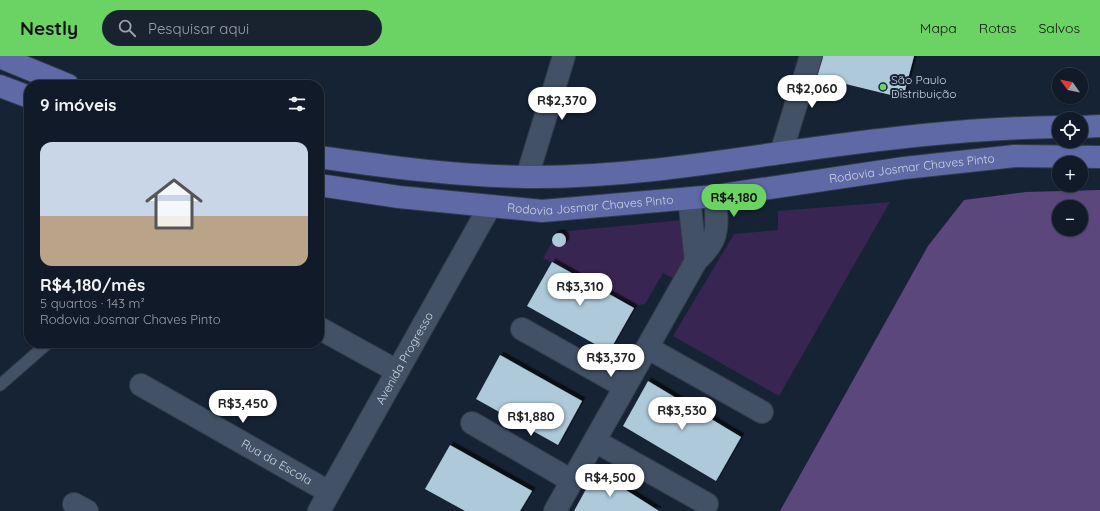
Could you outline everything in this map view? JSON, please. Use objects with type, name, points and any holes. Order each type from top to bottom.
[{"type":"main road","points":[[0,57],[56,80]]},
{"type":"main road","points":[[0,86],[24,95]]},
{"type":"main road","points":[[1088,127],[1100,126]]},
{"type":"main road","points":[[324,158],[405,169],[528,177],[608,173],[704,164],[915,136],[1013,127],[1052,127]]},
{"type":"main road","name":"Rodovia Josmar Chaves Pinto","points":[[324,186],[399,197],[542,211],[715,196],[936,164],[1015,156],[1100,157]]},
{"type":"street","points":[[528,177],[564,56]]},
{"type":"street","points":[[780,153],[811,56]]},
{"type":"street","points":[[555,511],[696,261],[708,250],[715,238],[717,226],[715,196]]},
{"type":"street","points":[[689,198],[696,261]]},
{"type":"street","name":"Avenida Progresso","points":[[318,511],[490,206]]},
{"type":"street","points":[[522,329],[625,388]]},
{"type":"street","points":[[324,331],[397,371]]},
{"type":"street","points":[[648,348],[762,412]]},
{"type":"street","name":"Rua da Escola","points":[[140,385],[329,492]]},
{"type":"street","points":[[472,423],[572,481]]},
{"type":"street","points":[[595,442],[707,504]]},
{"type":"lane","points":[[0,385],[42,348]]},
{"type":"shaded area","points":[[1088,190],[1100,190],[1100,511],[780,511],[928,246],[964,200],[1026,192],[1088,192]]},
{"type":"shaded area","points":[[890,202],[779,396],[673,336],[734,234],[778,230],[778,211]]},
{"type":"shaded area","points":[[683,220],[689,254],[675,279],[663,273],[645,304],[634,306],[543,258],[558,232]]},
{"type":"building","name":"São Paulo Distribuição","points":[[822,56],[914,56],[903,98],[817,77]]},
{"type":"building","points":[[559,233],[564,235],[566,240],[564,245],[559,247],[554,245],[552,240],[554,235]]},
{"type":"building","points":[[552,262],[634,308],[609,352],[527,306]]},
{"type":"building","points":[[500,355],[582,401],[558,445],[476,399]]},
{"type":"building","points":[[648,381],[741,437],[716,481],[623,426]]},
{"type":"building","points":[[450,445],[532,491],[520,511],[465,511],[425,489]]},
{"type":"building","points":[[596,471],[659,511],[574,511]]},
{"type":"place","name":"São Paulo Distribuição","points":[[883,87]]}]
